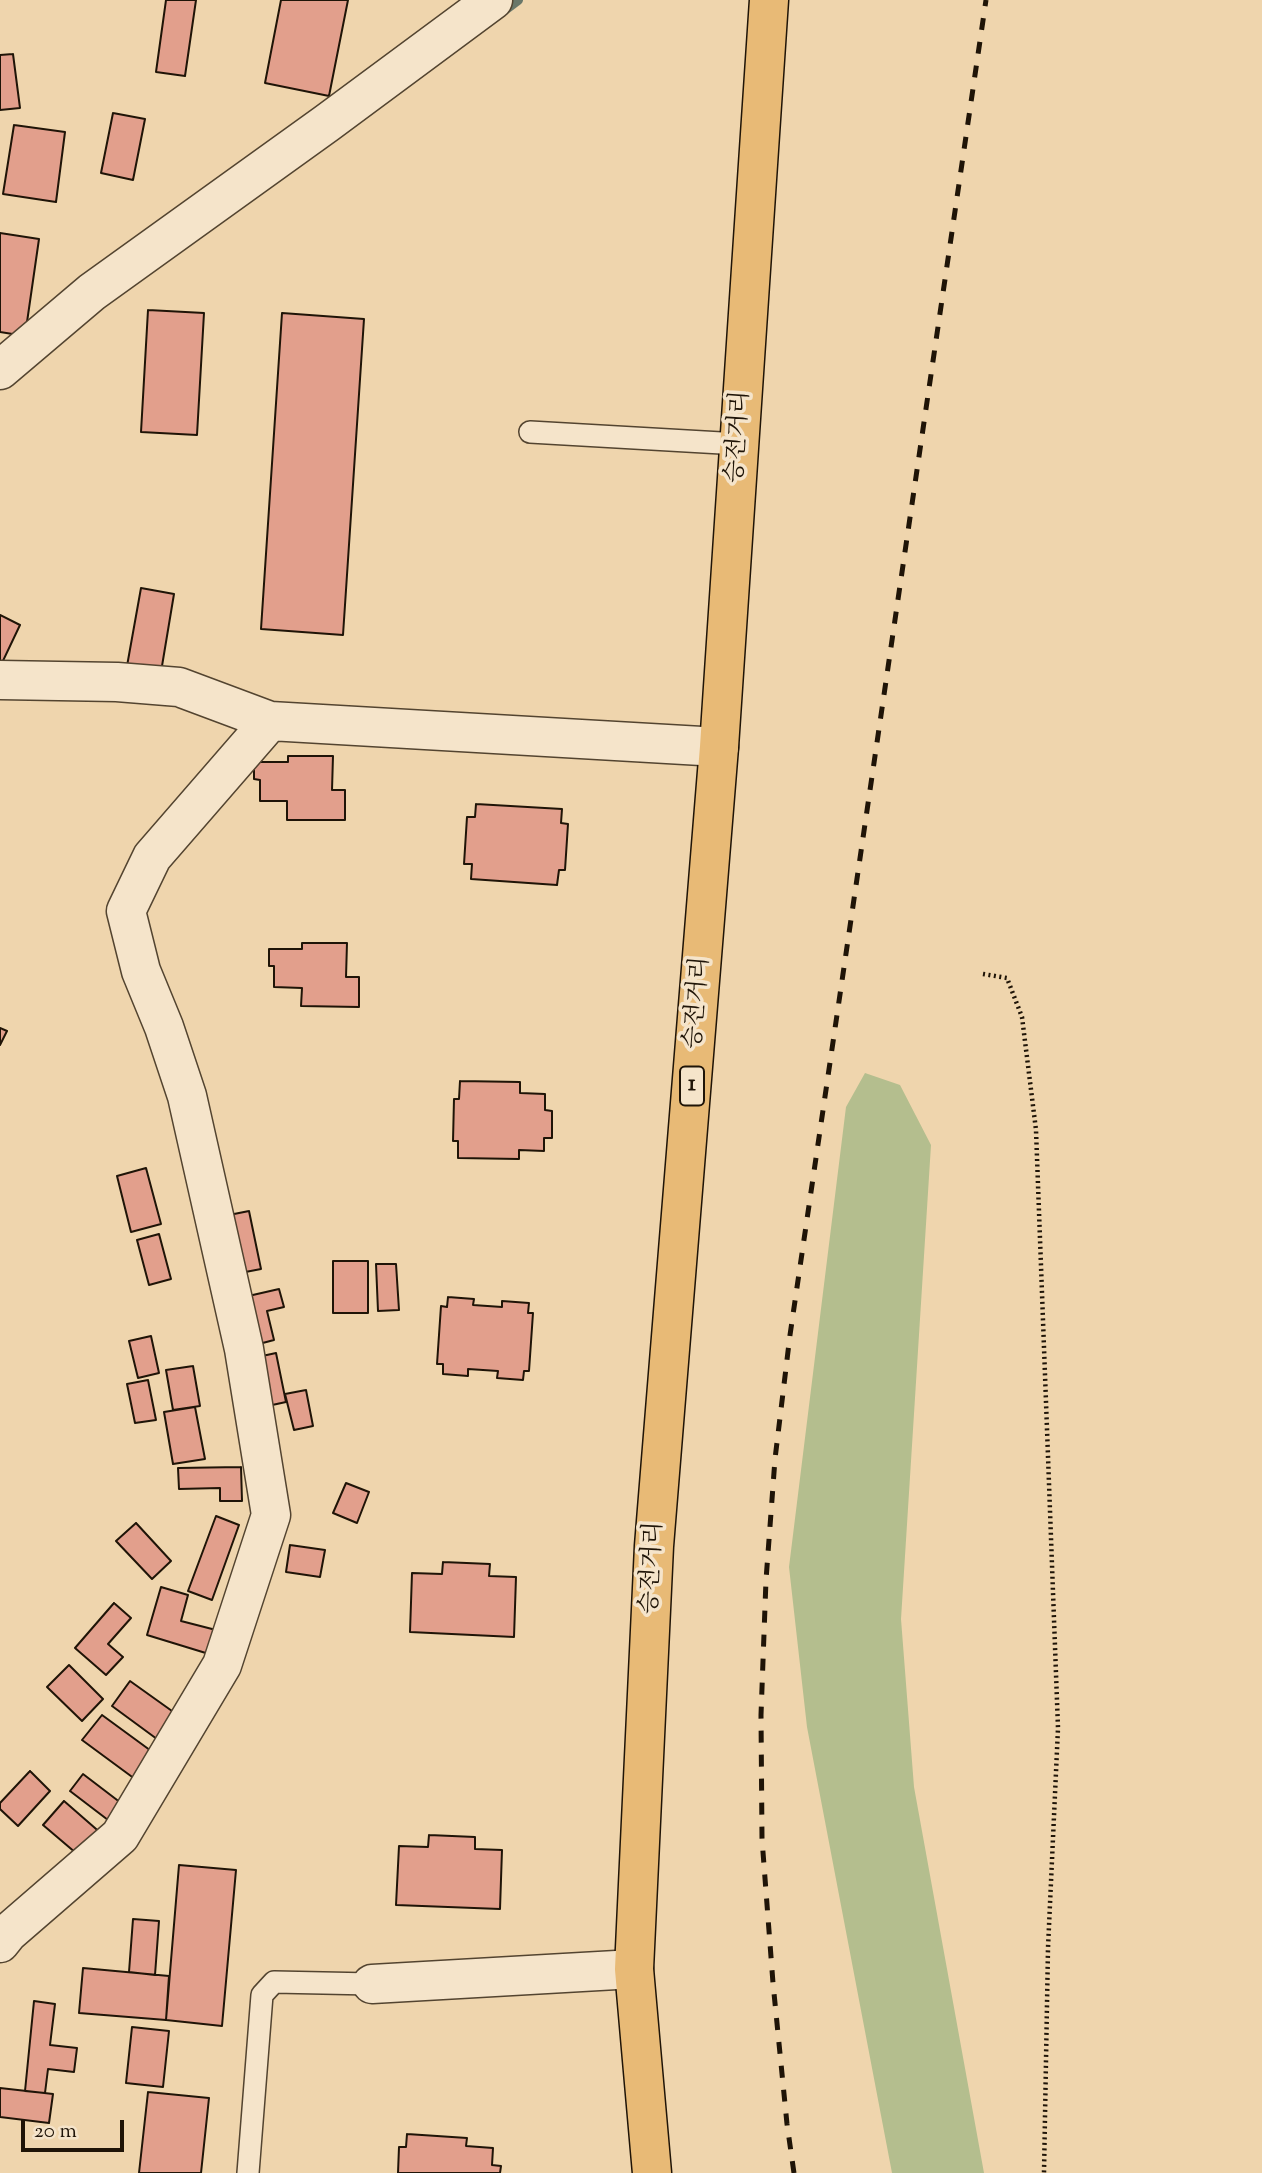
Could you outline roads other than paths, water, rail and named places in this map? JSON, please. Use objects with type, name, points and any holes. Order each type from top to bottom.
[{"type":"main road","name":"승전거리","points":[[652,2173],[634,1969],[654,1546],[719,747],[769,0]]},
{"type":"street","points":[[0,370],[92,292],[493,0]]},
{"type":"street","points":[[0,680],[117,682],[179,687],[270,721],[719,747]]},
{"type":"street","points":[[0,1943],[8,1933],[120,1836],[222,1665],[271,1515],[244,1349],[187,1096],[164,1027],[141,971],[126,911],[152,857],[270,721]]},
{"type":"street","points":[[372,1984],[634,1969]]},
{"type":"lane","points":[[530,432],[739,444]]},
{"type":"lane","points":[[248,2173],[262,1995],[274,1982],[372,1984]]},
{"type":"waterway","points":[[502,12],[518,0]]},
{"type":"railway","points":[[794,2173],[773,1983],[762,1839],[761,1715],[766,1580],[775,1459],[790,1335],[986,0]]}]
